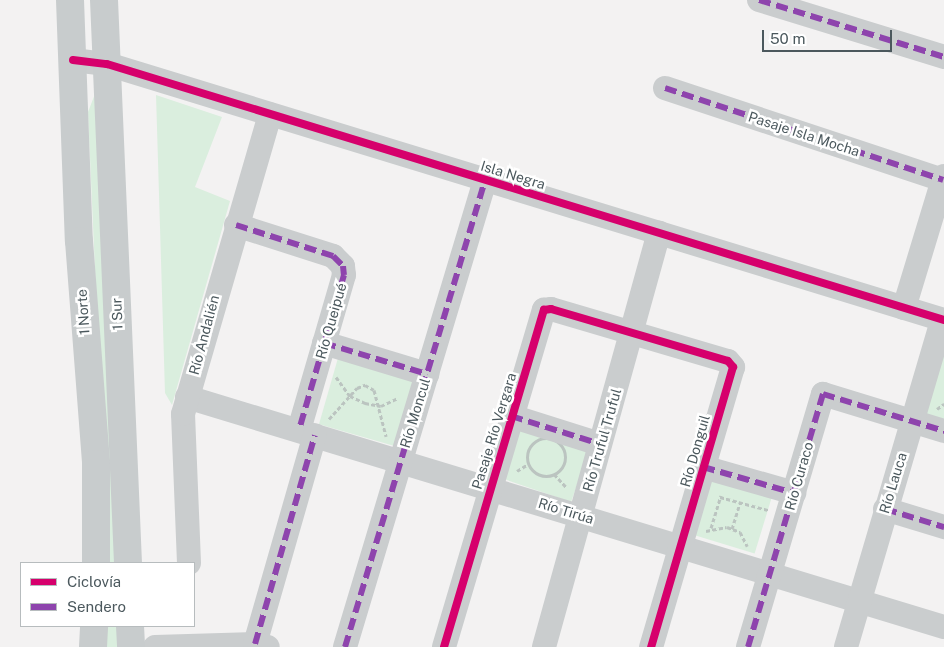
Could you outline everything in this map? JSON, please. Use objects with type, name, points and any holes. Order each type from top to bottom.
[{"type":"main road","name":"1 Norte","points":[[70,0],[79,241],[96,464],[96,562]]},
{"type":"main road","name":"1 Sur","points":[[104,0],[128,562]]},
{"type":"main road","points":[[93,647],[94,627]]},
{"type":"main road","points":[[130,627],[131,647]]},
{"type":"street","points":[[759,0],[944,57]]},
{"type":"street","name":"Isla Negra","points":[[73,60],[108,64],[943,320]]},
{"type":"street","name":"Pasaje Isla Mocha","points":[[665,88],[943,178]]},
{"type":"street","name":"Río Andalién","points":[[189,562],[181,435],[187,397],[270,114]]},
{"type":"street","points":[[904,308],[943,178]]},
{"type":"street","name":"Río Moncul","points":[[345,647],[396,459],[420,396],[485,180]]},
{"type":"street","name":"Río Queipué","points":[[236,225],[333,256],[343,266],[344,275],[317,368],[307,432],[262,646]]},
{"type":"street","name":"Río Truful Truful","points":[[544,647],[659,233]]},
{"type":"street","name":"Pasaje Río Vergara","points":[[444,647],[489,488],[544,310],[551,309],[632,331]]},
{"type":"street","name":"Río Lauca","points":[[846,647],[885,509],[943,320]]},
{"type":"street","name":"Río Donguil","points":[[632,331],[728,361],[733,367],[651,647]]},
{"type":"street","points":[[324,343],[427,374]]},
{"type":"street","name":"Río Curaco","points":[[748,647],[823,394],[912,421]]},
{"type":"street","name":"Río Tirúa","points":[[187,397],[944,627]]},
{"type":"street","points":[[511,416],[600,444]]},
{"type":"street","points":[[912,421],[944,431]]},
{"type":"street","points":[[703,467],[727,474],[790,504]]},
{"type":"street","points":[[885,509],[944,527]]},
{"type":"street","points":[[155,647],[194,639],[262,646]]},
{"type":"path","points":[[317,368],[333,370],[338,385],[350,396],[378,405],[395,401],[404,391],[420,396]]},
{"type":"path","points":[[307,432],[365,385],[374,390],[396,459]]},
{"type":"path","points":[[540,438],[552,439],[562,447],[565,460],[554,474],[542,476],[528,464],[530,446],[540,438]]},
{"type":"path","points":[[554,474],[567,488]]},
{"type":"path","points":[[711,528],[727,474]]},
{"type":"path","points":[[720,496],[740,502],[790,504]]},
{"type":"path","points":[[732,529],[740,502]]},
{"type":"green space","points":[[95,94],[121,562],[108,562],[88,112]]},
{"type":"green space","points":[[156,95],[222,117],[195,187],[230,201],[172,405],[165,393]]},
{"type":"green space","points":[[944,352],[944,419],[926,414]]},
{"type":"green space","points":[[338,358],[418,381],[399,447],[319,424]]},
{"type":"green space","points":[[513,425],[589,451],[571,502],[495,476]]},
{"type":"green space","points":[[703,476],[772,497],[755,553],[686,532]]},
{"type":"green space","points":[[107,627],[124,627],[126,647],[106,647]]},
{"type":"marked path","points":[[759,0],[944,57]]},
{"type":"marked path","points":[[665,88],[943,180]]},
{"type":"marked path","points":[[345,647],[485,180]]},
{"type":"marked path","points":[[236,225],[333,256],[343,266],[344,275],[299,430]]},
{"type":"marked path","points":[[324,343],[427,374]]},
{"type":"marked path","points":[[748,647],[823,394],[944,431]]},
{"type":"marked path","points":[[511,416],[600,444]]},
{"type":"marked path","points":[[255,644],[315,435]]},
{"type":"marked path","points":[[703,467],[794,493]]},
{"type":"marked path","points":[[885,509],[944,527]]},
{"type":"cycle path","points":[[73,60],[107,64],[944,320]]},
{"type":"cycle path","points":[[444,647],[544,310],[551,309],[728,361],[733,367],[651,647]]}]
